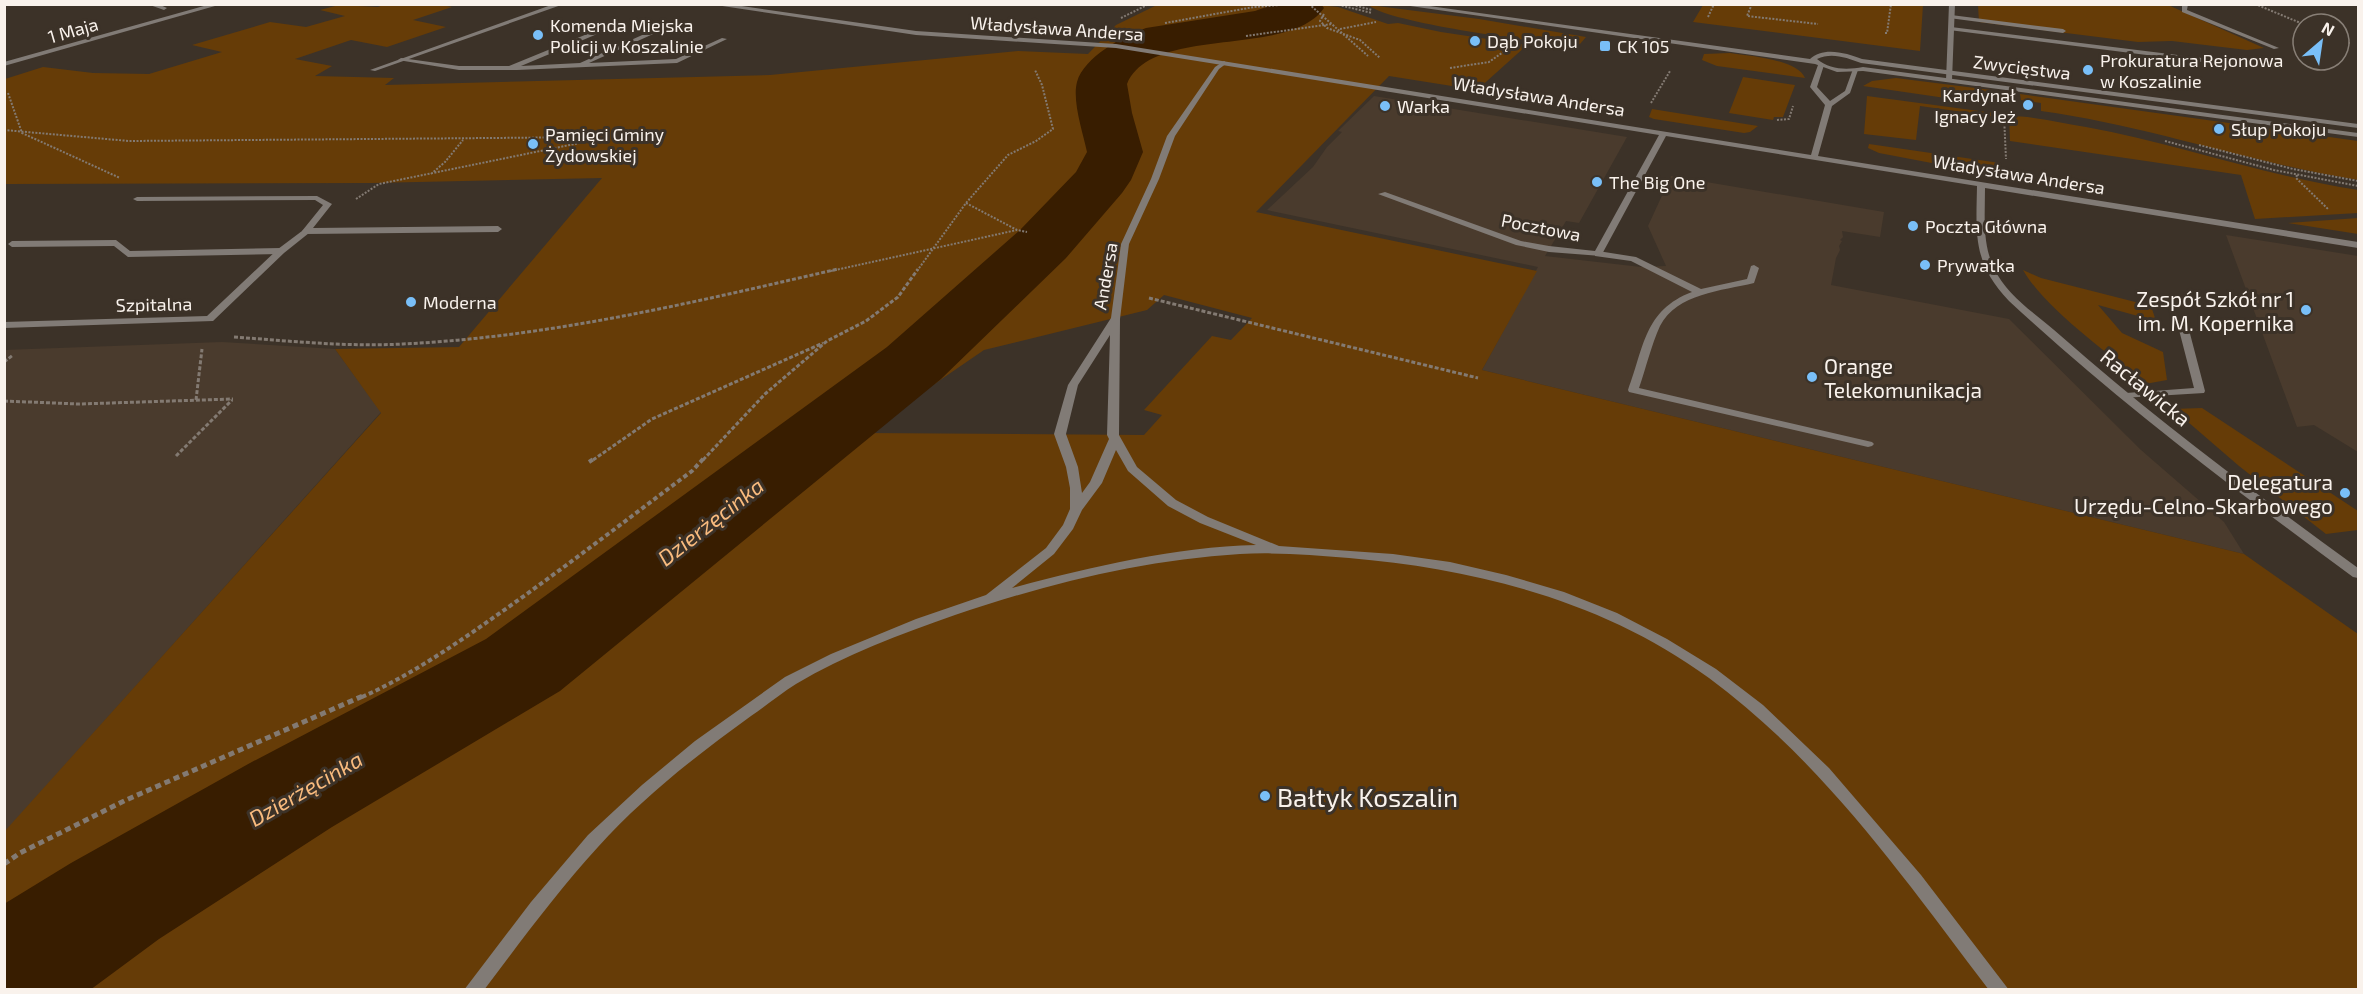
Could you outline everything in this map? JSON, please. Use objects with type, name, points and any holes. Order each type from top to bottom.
[{"type":"street","points":[[150,4],[165,8]]},
{"type":"street","name":"1 Maja","points":[[4,64],[219,4]]},
{"type":"street","points":[[373,70],[561,4]]},
{"type":"street","name":"Władysława Andersa","points":[[712,4],[916,33],[1116,46],[2358,245]]},
{"type":"street","name":"Zwycięstwa","points":[[1399,4],[1818,64],[1837,70],[1860,66],[2358,126]]},
{"type":"street","name":"Zwycięstwa","points":[[1451,4],[1820,55],[1846,56],[1860,66]]},
{"type":"street","points":[[1950,76],[1952,4]]},
{"type":"street","points":[[2185,4],[2184,10],[2276,48]]},
{"type":"street","points":[[1951,17],[2063,31]]},
{"type":"street","points":[[510,68],[619,23]]},
{"type":"street","points":[[576,66],[660,29]]},
{"type":"street","points":[[1951,29],[2210,61]]},
{"type":"street","points":[[401,60],[459,68],[677,61],[724,39]]},
{"type":"street","points":[[1820,55],[1814,59],[1818,64],[1813,87],[1829,105]]},
{"type":"street","name":"Andersa","points":[[1076,509],[1076,488],[1072,466],[1059,435],[1073,385],[1116,318],[1125,244],[1155,179],[1171,136],[1217,68],[1224,63]]},
{"type":"street","points":[[1814,158],[1829,105],[1848,92],[1851,81],[1860,66]]},
{"type":"street","name":"Zwycięstwa","points":[[1950,76],[2358,135]]},
{"type":"street","name":"Pocztowa","points":[[1382,194],[1519,243],[1598,254],[1664,133]]},
{"type":"street","name":"Racławicka","points":[[1981,185],[1984,257],[2001,287],[2082,361],[2260,504],[2358,574]]},
{"type":"street","name":"Szpitalna","points":[[4,325],[210,319],[281,250],[306,231],[328,204],[317,198],[137,199]]},
{"type":"street","points":[[306,231],[498,229]]},
{"type":"street","points":[[12,244],[116,243],[128,254],[281,250]]},
{"type":"street","points":[[1598,254],[1633,259],[1699,292]]},
{"type":"street","points":[[1754,268],[1751,281],[1699,292],[1675,305],[1659,319],[1633,390],[1868,444]]},
{"type":"street","points":[[991,598],[1050,551],[1069,526],[1076,509],[1096,483],[1114,440],[1113,361],[1116,318]]},
{"type":"street","points":[[2126,396],[2200,391],[2183,326]]},
{"type":"street","points":[[1114,440],[1132,469],[1172,504],[1204,520],[1278,550]]},
{"type":"street","points":[[473,990],[537,907],[594,840],[648,789],[700,745],[790,681],[836,657],[921,622],[991,598],[1078,575],[1138,563],[1240,550],[1278,550],[1367,555],[1428,563],[1481,572],[1534,586],[1587,604],[1645,632],[1700,664],[1758,709],[1823,773],[1880,839],[2000,990]]},
{"type":"path","points":[[1118,19],[1149,4]]},
{"type":"path","points":[[1160,24],[1254,7],[1293,4]]},
{"type":"path","points":[[1309,4],[1347,34],[1372,59]]},
{"type":"path","points":[[1708,17],[1714,4]]},
{"type":"path","points":[[2255,4],[2291,19]]},
{"type":"path","points":[[1322,25],[1320,21],[1324,14]]},
{"type":"path","points":[[1340,29],[1380,21]]},
{"type":"path","points":[[1245,36],[1332,24]]},
{"type":"path","points":[[1322,25],[1365,43],[1380,58]]},
{"type":"path","points":[[1448,68],[1479,65],[1493,61],[1501,57],[1513,43]]},
{"type":"path","points":[[590,462],[651,419],[827,341],[866,321],[898,297],[966,203],[1008,155],[1036,141],[1053,129],[1042,85],[1031,67]]},
{"type":"path","points":[[1651,104],[1671,69]]},
{"type":"path","points":[[8,93],[22,133],[143,189],[137,199]]},
{"type":"path","points":[[2004,112],[2007,170]]},
{"type":"path","points":[[4,130],[129,141],[610,137],[379,184],[359,196],[328,222],[306,231]]},
{"type":"path","points":[[430,174],[445,162],[464,140]]},
{"type":"path","points":[[2162,140],[2297,175],[2358,186]]},
{"type":"path","points":[[2297,175],[2296,178],[2300,184],[2329,211]]},
{"type":"path","points":[[966,203],[1017,230],[1027,232]]},
{"type":"path","points":[[231,337],[339,344],[422,343],[492,337],[669,306],[1017,230]]},
{"type":"path","points":[[1119,294],[1134,295],[1478,378]]},
{"type":"path","points":[[196,400],[203,339]]},
{"type":"path","points":[[4,864],[20,852],[126,800],[384,687],[461,640],[538,587],[692,471],[765,394],[827,341]]},
{"type":"path","points":[[4,401],[79,404],[233,399],[176,456]]},
{"type":"shaded area","points":[[386,4],[437,4],[452,7],[413,20],[446,27],[387,47],[351,40],[295,59],[332,66],[315,76],[394,78],[385,85],[770,75],[1018,51],[1088,54],[1116,25],[1159,4],[1338,7],[1388,24],[1398,23],[1527,45],[1477,90],[1389,76],[1256,212],[1537,271],[1482,370],[2244,554],[2358,634],[2358,989],[5,989],[4,832],[381,413],[335,349],[459,347],[602,178],[372,183],[5,184],[5,79],[43,67],[93,73],[149,74],[222,52],[192,45],[270,22],[306,27],[345,16],[320,10],[339,5],[378,7]],"holes":[[[1164,295],[1252,318],[1231,340],[1212,336],[1144,410],[1162,415],[1144,435],[863,433],[984,350],[1147,310]]]},
{"type":"shaded area","points":[[1369,5],[1479,19],[1586,37],[1580,44],[1571,45],[1497,36],[1431,25],[1381,12]]},
{"type":"shaded area","points":[[1703,5],[1923,5],[1920,51],[1693,22]]},
{"type":"shaded area","points":[[1978,5],[2168,5],[2264,48],[2247,50],[2172,41],[2138,42],[1979,22]]},
{"type":"shaded area","points":[[1730,53],[1760,57],[1793,66],[1805,78],[1717,66],[1702,60],[1704,54]]},
{"type":"shaded area","points":[[1743,77],[1795,85],[1783,117],[1774,117],[1773,120],[1729,113]]},
{"type":"shaded area","points":[[1896,78],[1991,90],[1991,101],[1973,102],[1863,86],[1872,81]]},
{"type":"shaded area","points":[[2020,94],[2358,141],[2358,180],[2318,173],[2121,126],[2041,111],[2041,103],[2021,100]]},
{"type":"shaded area","points":[[1374,96],[1627,137],[1579,223],[1566,221],[1545,256],[1641,267],[1666,266],[1648,226],[1671,176],[1884,212],[1880,237],[1842,231],[1843,237],[1840,240],[1842,241],[1831,285],[2009,319],[2141,450],[2224,522],[2244,554],[1482,370],[1538,267],[1267,210],[1313,167],[1327,147],[1342,132],[1338,131]]},
{"type":"shaded area","points":[[1867,96],[1994,113],[1999,117],[1920,106],[1916,140],[1864,134]]},
{"type":"shaded area","points":[[1652,109],[1758,126],[1744,133],[1654,119],[1649,117]]},
{"type":"shaded area","points":[[2009,116],[2047,120],[2120,134],[2290,177],[2358,190],[2358,213],[2255,219],[2241,175],[2010,141]]},
{"type":"shaded area","points":[[1869,144],[2000,163],[2000,176],[1879,153],[1868,148]]},
{"type":"shaded area","points":[[2358,218],[2358,234],[2288,223]]},
{"type":"shaded area","name":"Zespół Szkół nr 1 im. M. Kopernika","points":[[2226,235],[2358,256],[2358,452],[2314,425],[2297,427]]},
{"type":"shaded area","points":[[2023,270],[2041,278],[2151,306],[2156,321],[2098,305],[2122,333],[2163,352],[2167,380],[2145,384],[2062,315],[2033,285]]},
{"type":"shaded area","points":[[222,342],[335,349],[381,412],[5,832],[4,350]]},
{"type":"shaded area","points":[[2202,408],[2358,511],[2358,530],[2326,534],[2239,466],[2173,409]]},
{"type":"waterway","name":"Dzierżęcinka","points":[[4,976],[115,901],[291,795],[523,665],[914,363],[1043,244],[1101,180],[1115,152],[1105,113],[1102,84],[1105,76],[1122,59],[1147,43],[1162,38],[1255,24],[1289,15],[1302,8]]},
{"type":"place","name":"Komenda Miejska Policji w Koszalinie","points":[[538,35]]},
{"type":"place","name":"Dąb Pokoju","points":[[1475,41]]},
{"type":"place","name":"CK 105","points":[[1605,46]]},
{"type":"place","name":"Prokuratura Rejonowa w Koszalinie","points":[[2088,70]]},
{"type":"place","name":"Kardynał Ignacy Jeż","points":[[2028,105]]},
{"type":"place","name":"Warka","points":[[1385,106]]},
{"type":"place","name":"Słup Pokoju","points":[[2219,129]]},
{"type":"place","name":"Pamięci Gminy Żydowskiej","points":[[533,144]]},
{"type":"place","name":"The Big One","points":[[1597,182]]},
{"type":"place","name":"Poczta Główna","points":[[1913,226]]},
{"type":"place","name":"Prywatka","points":[[1925,265]]},
{"type":"place","name":"Moderna","points":[[411,302]]},
{"type":"place","name":"Zespół Szkół nr 1 im. M. Kopernika","points":[[2306,310]]},
{"type":"place","name":"Orange Telekomunikacja","points":[[1812,377]]},
{"type":"place","name":"Delegatura Urzędu-Celno-Skarbowego","points":[[2345,493]]},
{"type":"place","name":"Bałtyk Koszalin","points":[[1265,796]]}]
